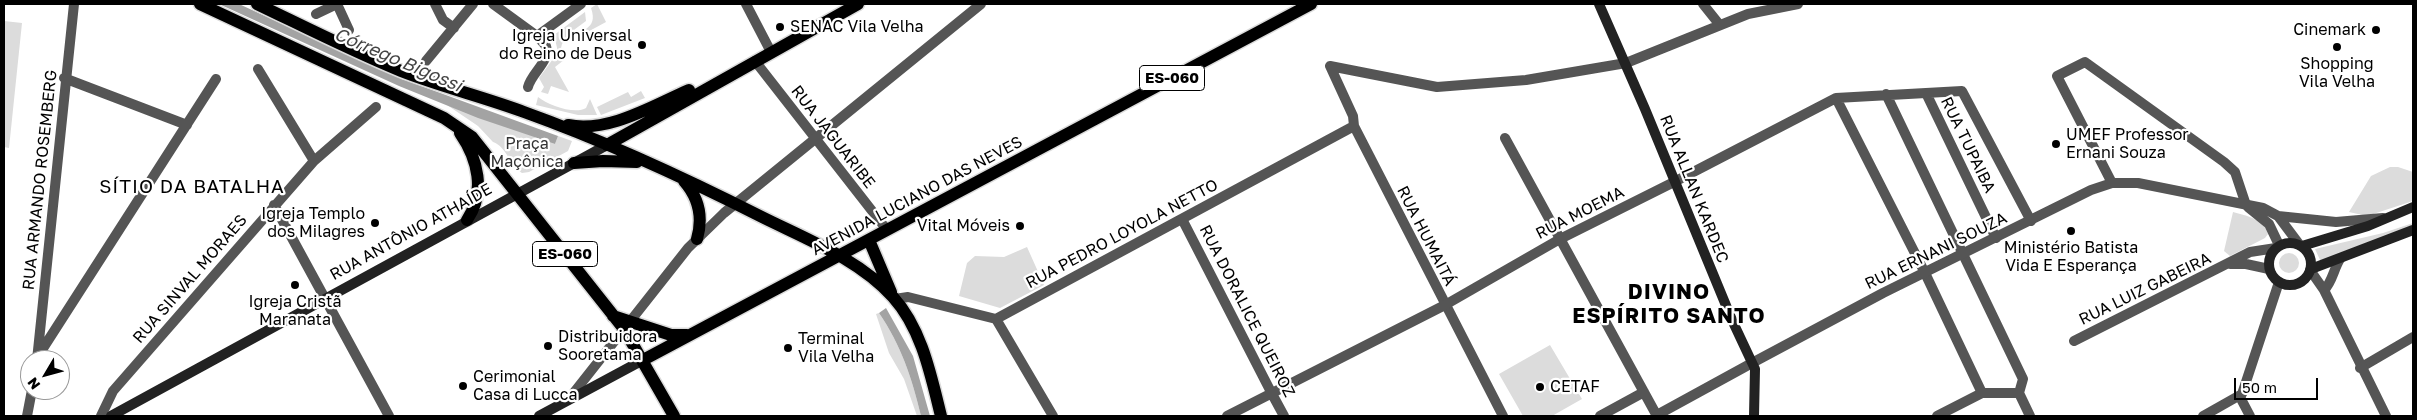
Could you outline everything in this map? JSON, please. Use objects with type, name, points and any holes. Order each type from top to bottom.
[{"type":"main road","name":"ES-060","points":[[200,4],[444,118],[463,130],[480,145],[613,316],[627,325]]},
{"type":"main road","points":[[257,4],[402,71],[550,122],[682,179],[840,256],[869,276],[894,298]]},
{"type":"main road","name":"RUA ANTÔNIO ATHAÍDE","points":[[111,416],[516,193],[607,145],[735,71],[858,4]]},
{"type":"main road","name":"AVENIDA LUCIANO DAS NEVES","points":[[539,416],[1311,4]]},
{"type":"main road","name":"RUA ALLAN KARDEC","points":[[1599,4],[1626,63],[1732,320],[1755,369],[1754,416]]},
{"type":"main road","points":[[550,122],[583,126],[605,124],[735,71]]},
{"type":"main road","points":[[444,118],[466,142],[477,171],[477,198],[467,220]]},
{"type":"main road","points":[[574,163],[610,161],[646,163]]},
{"type":"main road","points":[[682,179],[695,196],[698,206],[700,222],[697,239]]},
{"type":"main road","points":[[2413,207],[2368,226],[2300,245],[2286,242],[2277,246],[2270,258],[2269,269],[2279,282],[2291,285],[2300,282],[2310,270],[2413,230]]},
{"type":"main road","points":[[870,240],[894,298],[910,322],[923,353],[941,416]]},
{"type":"main road","points":[[2300,245],[2310,256],[2310,270]]},
{"type":"main road","points":[[627,325],[672,335],[692,334]]},
{"type":"main road","points":[[627,325],[674,416]]},
{"type":"street","name":"RUA ARMANDO ROSEMBERG","points":[[39,350],[64,78],[74,4]]},
{"type":"street","points":[[316,14],[337,4],[348,30]]},
{"type":"street","points":[[435,4],[443,20],[454,28]]},
{"type":"street","points":[[426,61],[473,4]]},
{"type":"street","points":[[493,4],[537,36],[546,46],[548,51],[528,87]]},
{"type":"street","points":[[537,36],[581,4]]},
{"type":"street","points":[[746,4],[771,52]]},
{"type":"street","points":[[568,401],[697,239],[734,203],[981,4]]},
{"type":"street","points":[[1703,4],[1720,24]]},
{"type":"street","points":[[1626,63],[1748,14],[1798,4]]},
{"type":"street","name":"RUA JAGUARIBE","points":[[755,61],[888,230]]},
{"type":"street","points":[[2112,182],[2057,76],[2084,62],[2224,162],[2234,172],[2246,205]]},
{"type":"street","name":"RUA HUMAITÁ","points":[[1503,416],[1444,305],[1354,126],[1353,116],[1330,66],[1437,87],[1526,80],[1626,63]]},
{"type":"street","points":[[258,69],[314,162]]},
{"type":"street","points":[[64,78],[187,125]]},
{"type":"street","points":[[43,350],[216,79]]},
{"type":"street","name":"RUA MOEMA","points":[[1227,416],[1444,305],[1560,239],[1836,98],[1962,91],[2031,220]]},
{"type":"street","name":"RUA TUPAIBA","points":[[1926,93],[1996,238]]},
{"type":"street","points":[[1886,94],[1965,254],[2023,379],[2019,393],[2030,416]]},
{"type":"street","points":[[1836,98],[1925,273],[1982,393]]},
{"type":"street","name":"RUA SINVAL MORAES","points":[[101,416],[113,391],[274,206],[314,162],[376,107]]},
{"type":"street","name":"RUA PEDRO LOYOLA NETTO","points":[[996,319],[1354,126]]},
{"type":"street","points":[[1505,138],[1657,416]]},
{"type":"street","name":"RUA ERNANI SOUZA","points":[[1657,416],[1752,363],[1925,273],[2091,190],[2112,182],[2138,183],[2263,208],[2278,216]]},
{"type":"street","name":"RUA ERNANI SOUZA","points":[[2246,205],[2270,224],[2277,246]]},
{"type":"street","points":[[274,206],[389,416]]},
{"type":"street","points":[[2278,216],[2336,222],[2387,218]]},
{"type":"street","points":[[2278,216],[2300,245]]},
{"type":"street","name":"RUA DORALICE QUEIROZ","points":[[1182,219],[1284,416]]},
{"type":"street","name":"RUA LUIZ GABEIRA","points":[[2074,341],[2250,252],[2277,246]]},
{"type":"street","points":[[2324,290],[2328,286],[2332,272],[2340,259]]},
{"type":"street","name":"RUA LUIZ GABEIRA","points":[[2229,264],[2246,264],[2269,269]]},
{"type":"street","points":[[2310,270],[2324,290],[2360,368],[2386,416]]},
{"type":"street","points":[[2203,416],[2240,397],[2245,388],[2279,282]]},
{"type":"street","points":[[894,298],[908,297],[996,319],[1053,416]]},
{"type":"street","points":[[2360,368],[2413,337]]},
{"type":"street","points":[[1600,416],[1644,392]]},
{"type":"street","points":[[1937,416],[1982,393],[2019,393]]},
{"type":"street","points":[[2240,397],[2250,416]]},
{"type":"street","points":[[26,416],[30,400]]},
{"type":"green space","points":[[597,4],[606,22],[569,42],[590,25],[593,15],[591,8]]},
{"type":"green space","points":[[585,12],[586,21],[570,33],[563,42],[561,47],[564,60],[555,67],[569,92],[551,86],[548,94],[541,92],[544,87],[539,78],[558,52],[554,35]]},
{"type":"green space","points":[[4,21],[22,23],[9,148],[4,147]]},
{"type":"green space","points":[[641,91],[645,98],[601,115],[597,107],[628,92],[631,97]]},
{"type":"green space","points":[[538,97],[555,106],[569,110],[586,108],[590,99],[597,115],[578,115],[536,105]]},
{"type":"green space","name":"Praça Maçônica","points":[[447,105],[555,144],[558,136],[572,141],[568,151],[529,172],[522,173],[514,166],[498,144],[493,142],[478,126]]},
{"type":"green space","points":[[2390,167],[2398,167],[2413,172],[2413,201],[2367,216],[2349,212],[2371,176]]},
{"type":"green space","points":[[2233,212],[2259,222],[2268,234],[2265,238],[2230,256],[2224,251]]},
{"type":"green space","points":[[2413,223],[2413,226],[2321,262],[2315,249],[2383,233]]},
{"type":"green space","points":[[1027,247],[1044,285],[1000,308],[959,296],[967,263],[975,256],[1004,257]]},
{"type":"green space","points":[[2289,253],[2296,256],[2299,263],[2296,270],[2289,273],[2282,270],[2279,263],[2282,256]]},
{"type":"green space","points":[[879,313],[894,337],[905,362],[921,416],[917,416],[904,379],[889,353],[876,314]]},
{"type":"green space","name":"CETAF","points":[[1550,345],[1582,399],[1552,416],[1523,416],[1499,374]]},
{"type":"shaded area","points":[[219,4],[239,4],[402,79],[558,136],[555,144],[478,118],[399,86]]},
{"type":"shaded area","points":[[886,308],[913,356],[930,416],[921,416],[905,362],[894,337],[879,313]]},
{"type":"place","name":"SENAC Vila Velha","points":[[780,27]]},
{"type":"place","name":"Cinemark","points":[[2376,30]]},
{"type":"place","name":"Igreja Universal do Reino de Deus","points":[[642,45]]},
{"type":"place","name":"Shopping Vila Velha","points":[[2337,47]]},
{"type":"place","name":"UMEF Professor Ernani Souza","points":[[2056,144]]},
{"type":"place","name":"Igreja Templo dos Milagres","points":[[375,223]]},
{"type":"place","name":"Vital Móveis","points":[[1020,226]]},
{"type":"place","name":"Ministério Batista Vida E Esperança","points":[[2071,231]]},
{"type":"place","name":"Igreja Cristã Maranata","points":[[295,285]]},
{"type":"place","name":"Distribuidora Sooretama","points":[[548,346]]},
{"type":"place","name":"Terminal Vila Velha","points":[[788,348]]},
{"type":"place","name":"Cerimonial Casa di Lucca","points":[[463,386]]},
{"type":"place","name":"CETAF","points":[[1540,387]]},
{"type":"district","name":"SÍTIO DA BATALHA","points":[[192,187]]},
{"type":"district","name":"DIVINO ESPÍRITO SANTO","points":[[1669,304]]},
{"type":"water label","name":"Córrego Bigossi","points":[[398,60]]}]
